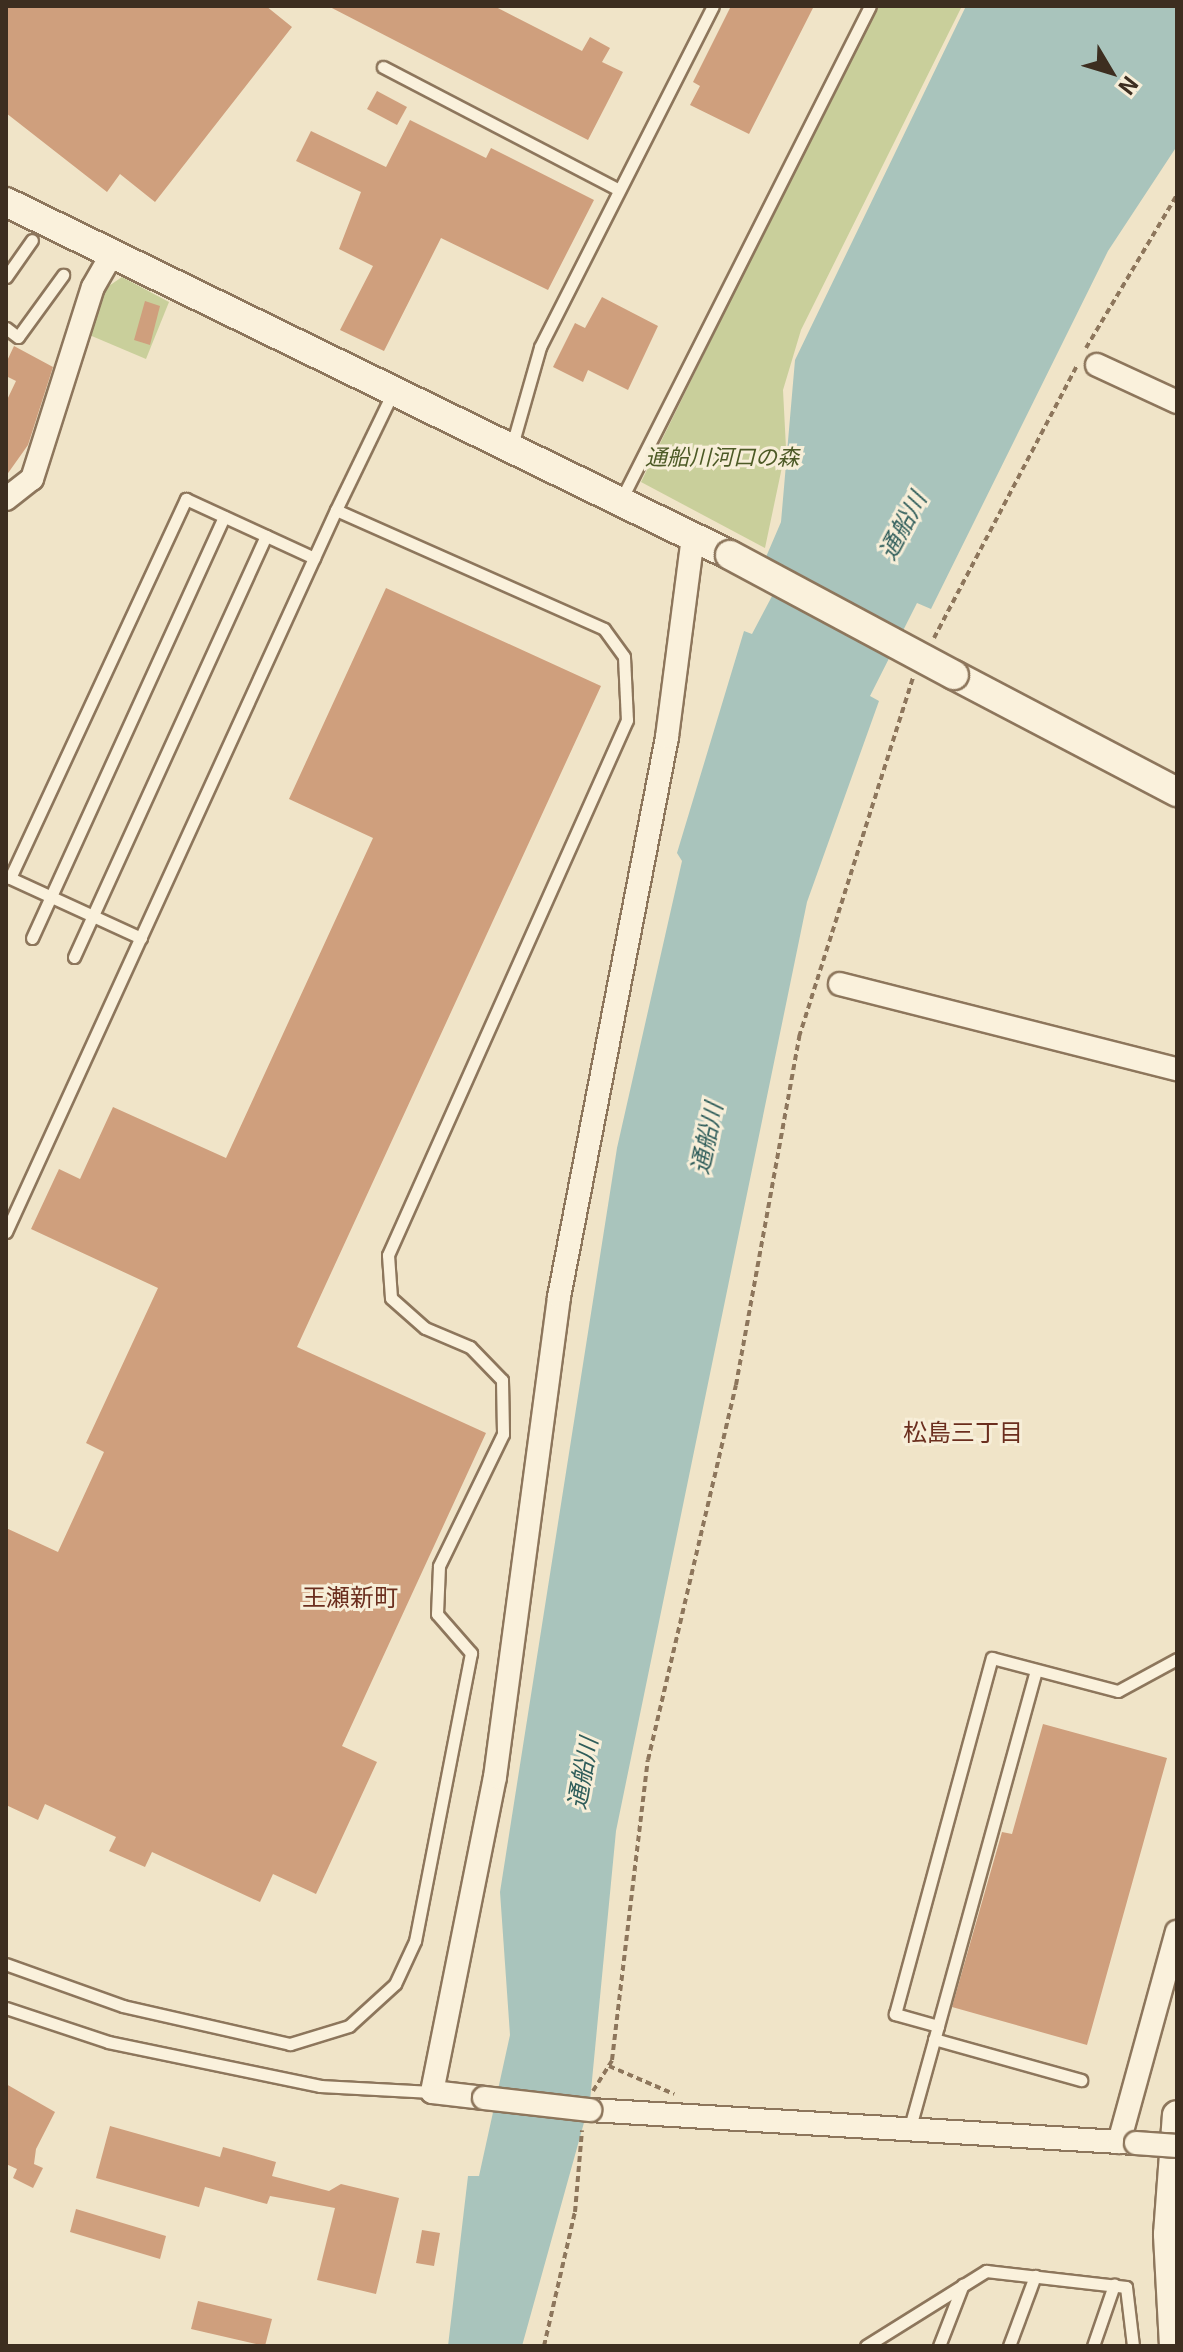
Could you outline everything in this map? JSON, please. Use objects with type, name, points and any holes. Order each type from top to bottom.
[{"type":"street","points":[[6,202],[730,555],[1177,792]]},
{"type":"street","points":[[6,499],[32,479],[93,287],[112,254]]},
{"type":"street","points":[[1097,365],[1177,402]]},
{"type":"street","points":[[693,538],[667,737],[569,1237],[495,1777],[432,2092],[587,2107],[1177,2146]]},
{"type":"street","points":[[840,984],[1177,1069]]},
{"type":"street","points":[[1128,2143],[1177,1932]]},
{"type":"street","points":[[1174,2346],[1168,2234],[1177,2115]]},
{"type":"lane","points":[[511,449],[540,347],[713,6]]},
{"type":"lane","points":[[620,503],[870,6]]},
{"type":"lane","points":[[383,67],[619,190]]},
{"type":"lane","points":[[6,277],[32,240]]},
{"type":"lane","points":[[6,328],[18,337],[63,275]]},
{"type":"lane","points":[[6,1232],[336,510],[394,392]]},
{"type":"lane","points":[[141,938],[51,897],[8,883],[186,499],[314,558]]},
{"type":"lane","points":[[6,1964],[123,2006],[290,2044],[349,2026],[395,1984],[415,1941],[471,1653],[437,1614],[439,1566],[503,1434],[502,1380],[470,1347],[425,1328],[391,1298],[388,1255],[627,720],[624,657],[604,629],[336,510]]},
{"type":"lane","points":[[32,938],[224,517]]},
{"type":"lane","points":[[74,957],[266,536]]},
{"type":"lane","points":[[938,2026],[895,2014],[992,1658],[1118,1691],[1177,1659]]},
{"type":"lane","points":[[910,2127],[1036,1670]]},
{"type":"lane","points":[[6,2008],[108,2042],[320,2086],[432,2092]]},
{"type":"lane","points":[[934,2039],[1081,2080]]},
{"type":"lane","points":[[866,2346],[986,2271],[1126,2287],[1133,2346]]},
{"type":"lane","points":[[1009,2346],[1035,2276]]},
{"type":"lane","points":[[939,2346],[963,2284]]},
{"type":"lane","points":[[1093,2346],[1114,2285]]},
{"type":"path","points":[[928,650],[1085,350],[1177,195]]},
{"type":"path","points":[[544,2346],[575,2212],[587,2107],[608,2066],[648,1760],[736,1385],[799,1037],[916,671]]},
{"type":"path","points":[[608,2066],[683,2099]]},
{"type":"green space","name":"通船川河口の森","points":[[876,6],[962,6],[801,330],[783,390],[786,448],[765,548],[641,482]]},
{"type":"green space","points":[[122,277],[169,302],[146,359],[87,334],[103,290]]},
{"type":"water","name":"通船川","points":[[966,6],[1177,6],[1177,146],[1108,251],[931,609],[917,603],[870,696],[879,701],[807,902],[616,1831],[590,2101],[522,2346],[448,2346],[468,2176],[479,2176],[510,2035],[500,1892],[617,1148],[682,861],[677,853],[744,631],[752,634],[779,583],[760,571],[781,522],[795,360]]},
{"type":"building","points":[[6,6],[266,6],[292,27],[155,202],[120,174],[107,192],[6,113]]},
{"type":"building","points":[[328,6],[494,6],[582,51],[590,37],[610,48],[602,62],[623,72],[588,140]]},
{"type":"building","points":[[731,6],[814,6],[749,134],[690,105],[700,86],[693,82]]},
{"type":"building","points":[[377,91],[407,107],[397,125],[367,109]]},
{"type":"building","points":[[410,120],[486,158],[491,148],[594,200],[548,290],[441,238],[384,351],[340,330],[373,266],[339,249],[361,192],[296,161],[311,131],[386,167]]},
{"type":"building","points":[[602,297],[658,326],[628,390],[588,370],[583,382],[553,367],[575,323],[585,328]]},
{"type":"building","points":[[145,301],[160,306],[150,345],[134,340]]},
{"type":"building","points":[[14,346],[53,367],[28,445],[6,476],[6,402],[16,381],[6,376],[6,363]]},
{"type":"building","points":[[386,588],[601,686],[297,1347],[486,1433],[342,1746],[377,1762],[316,1894],[273,1874],[260,1902],[152,1852],[145,1867],[109,1851],[116,1837],[45,1804],[38,1820],[6,1805],[6,1528],[58,1552],[104,1452],[86,1443],[158,1288],[31,1229],[59,1169],[80,1179],[113,1107],[226,1158],[373,838],[289,799]]},
{"type":"building","points":[[1043,1724],[1167,1758],[1087,2045],[952,2007],[1002,1832],[1012,1834]]},
{"type":"building","points":[[6,2084],[55,2112],[36,2149],[34,2164],[43,2168],[33,2188],[13,2178],[17,2169],[6,2164]]},
{"type":"building","points":[[110,2126],[220,2157],[223,2147],[276,2162],[272,2176],[329,2191],[341,2184],[399,2198],[376,2294],[317,2280],[335,2208],[270,2196],[267,2204],[205,2187],[199,2207],[96,2178]]},
{"type":"building","points":[[76,2209],[166,2236],[160,2259],[70,2232]]},
{"type":"building","points":[[422,2230],[440,2233],[434,2266],[416,2263]]},
{"type":"building","points":[[198,2301],[272,2319],[265,2346],[191,2329]]},
{"type":"district","name":"松島三丁目","points":[[963,1431]]},
{"type":"district","name":"王瀬新町","points":[[350,1596]]}]
